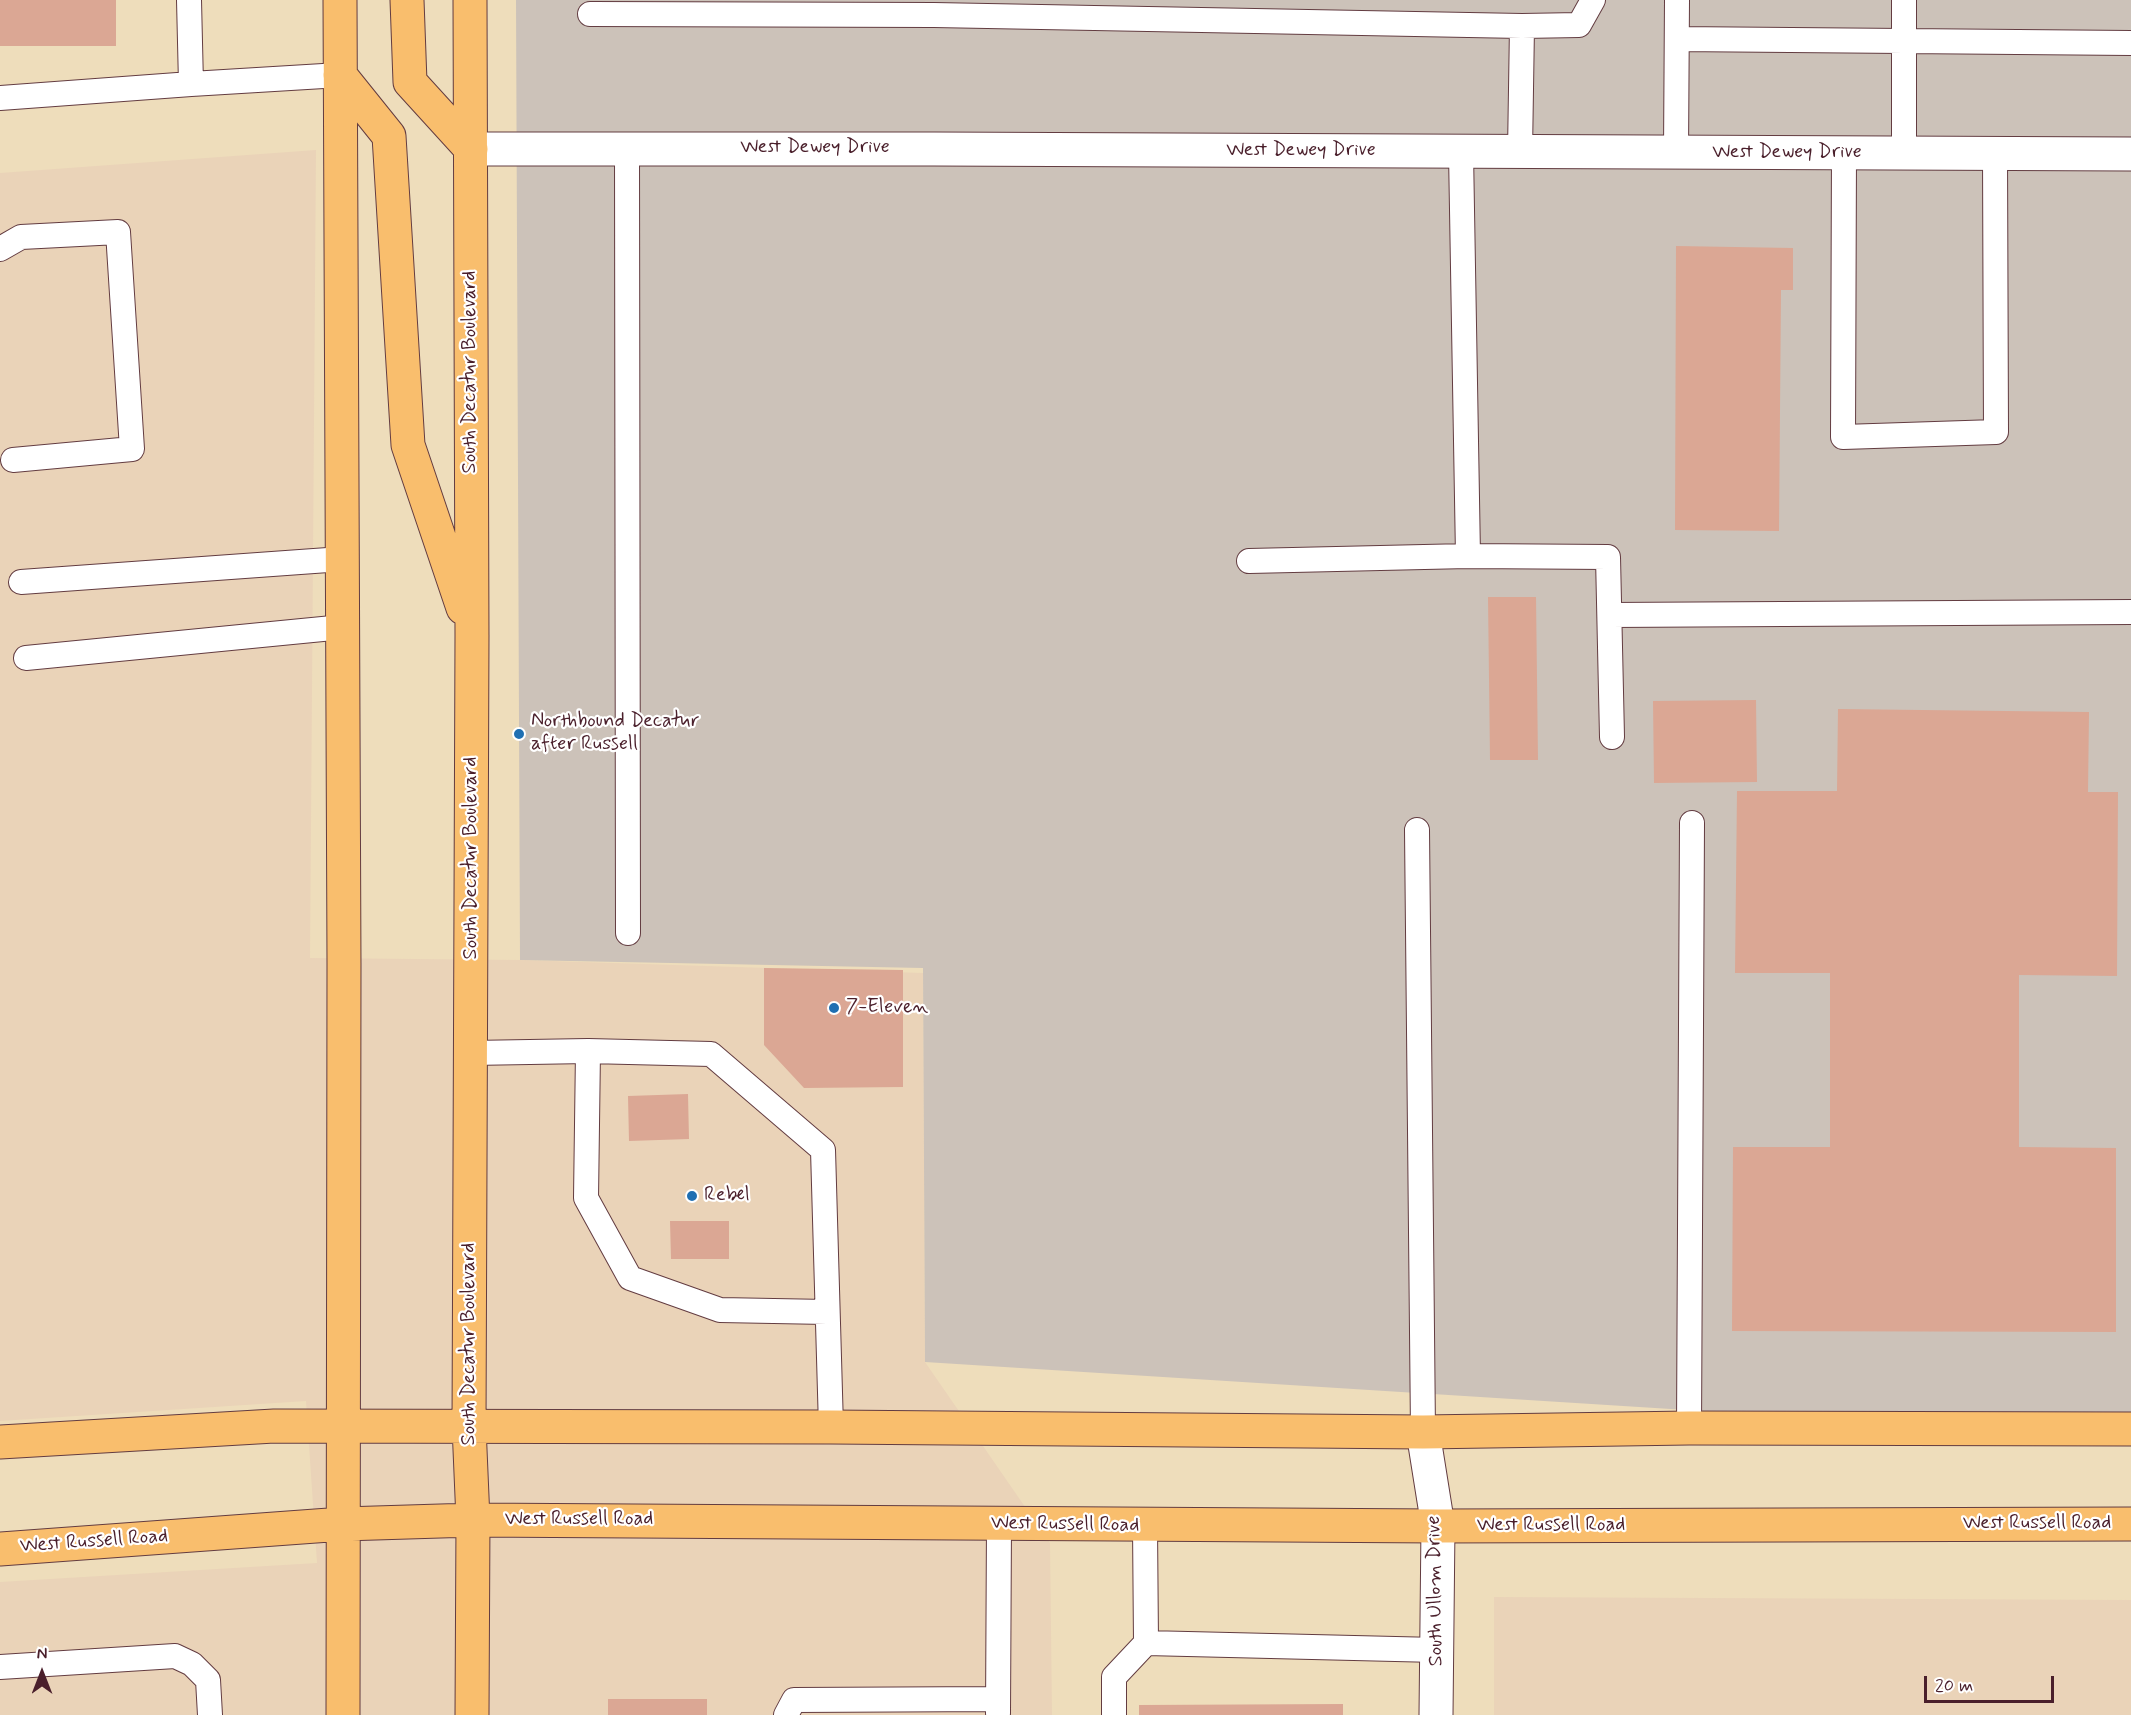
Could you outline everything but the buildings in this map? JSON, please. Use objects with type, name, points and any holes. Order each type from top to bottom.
[{"type":"main road","points":[[340,0],[344,963],[343,1715]]},
{"type":"main road","points":[[408,0],[410,82],[471,149]]},
{"type":"main road","name":"South Decatur Boulevard","points":[[470,0],[472,635],[469,1426],[473,1520],[472,1715]]},
{"type":"main road","points":[[340,75],[389,135],[408,445],[472,635]]},
{"type":"main road","points":[[0,1442],[266,1426],[831,1427],[1423,1432],[1689,1428],[2131,1429]]},
{"type":"main road","name":"West Russell Road","points":[[0,1549],[343,1524],[473,1520],[1145,1526],[2131,1524]]},
{"type":"street","name":"West Dewey Drive","points":[[471,149],[2131,154]]},
{"type":"street","name":"South Ullom Drive","points":[[1423,1432],[1438,1526],[1436,1715]]},
{"type":"lane","points":[[189,0],[191,84]]},
{"type":"lane","points":[[590,14],[934,15],[1522,26],[1580,25],[1593,0]]},
{"type":"lane","points":[[1676,152],[1677,0]]},
{"type":"lane","points":[[1904,0],[1904,153]]},
{"type":"lane","points":[[1520,152],[1522,26]]},
{"type":"lane","points":[[1677,39],[2131,43]]},
{"type":"lane","points":[[0,98],[340,75]]},
{"type":"lane","points":[[627,148],[628,933]]},
{"type":"lane","points":[[1461,152],[1468,556]]},
{"type":"lane","points":[[1844,153],[1843,437],[1996,432],[1995,154]]},
{"type":"lane","points":[[0,249],[21,237],[118,232],[132,449],[13,460]]},
{"type":"lane","points":[[1249,561],[1468,556],[1608,557],[1612,737]]},
{"type":"lane","points":[[21,582],[342,559]]},
{"type":"lane","points":[[1610,615],[2131,612]]},
{"type":"lane","points":[[26,658],[343,627]]},
{"type":"lane","points":[[1689,1428],[1692,823]]},
{"type":"lane","points":[[1416,830],[1423,1432]]},
{"type":"lane","points":[[588,1051],[586,1198],[630,1278],[720,1310],[827,1312]]},
{"type":"lane","points":[[471,1053],[588,1051],[711,1054],[823,1150],[831,1427]]},
{"type":"lane","points":[[786,1715],[794,1700],[872,1707],[998,1707],[999,1524]]},
{"type":"lane","points":[[1114,1715],[1114,1677],[1146,1643],[1145,1526]]},
{"type":"lane","points":[[1146,1643],[1437,1650]]},
{"type":"lane","points":[[0,1667],[176,1656],[192,1664],[208,1680],[210,1715]]},
{"type":"shaded area","points":[[516,0],[2131,0],[2131,1438],[925,1362],[923,968],[520,960]]},
{"type":"shaded area","points":[[316,150],[310,958],[520,960],[923,973],[925,1362],[1050,1543],[1052,1715],[0,1715],[0,1582],[317,1563],[306,1401],[0,1421],[0,173]]},
{"type":"shaded area","points":[[1494,1597],[2131,1600],[2131,1715],[1494,1715]]},
{"type":"place","name":"Northbound Decatur after Russell","points":[[519,734]]},
{"type":"place","name":"7-Eleven","points":[[834,1008]]},
{"type":"place","name":"Rebel","points":[[692,1196]]}]
